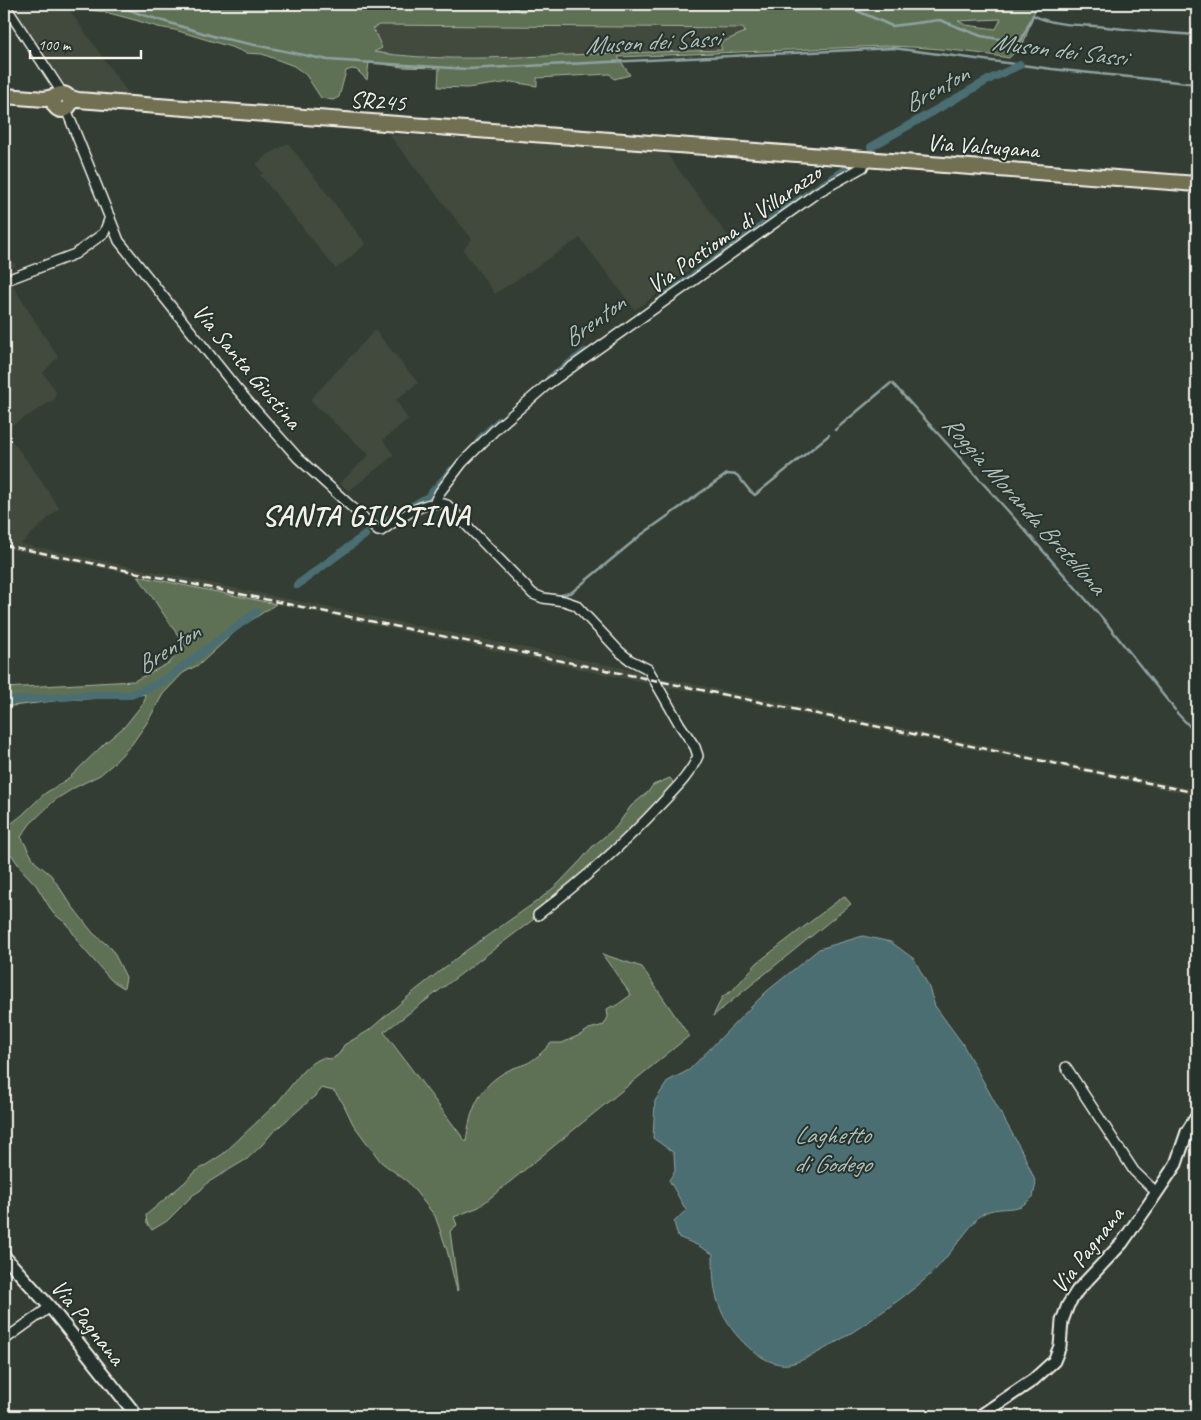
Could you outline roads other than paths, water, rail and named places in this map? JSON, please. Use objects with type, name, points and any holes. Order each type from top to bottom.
[{"type":"main road","name":"SR245","points":[[4,96],[676,145]]},
{"type":"main road","name":"Via Valsugana","points":[[676,145],[1197,184]]},
{"type":"street","name":"Via Santa Giustina","points":[[4,4],[59,88],[62,101],[119,241],[238,389],[298,458],[378,531],[437,498]]},
{"type":"street","name":"Via Postioma di Villarazzo","points":[[437,498],[458,467],[488,436],[548,384],[818,192],[863,167],[865,160]]},
{"type":"street","points":[[4,281],[75,254],[104,233],[110,217]]},
{"type":"street","points":[[437,498],[454,511],[533,594],[576,605],[620,652],[630,660],[648,669],[695,747],[698,756],[688,776],[640,827],[584,879],[538,915]]},
{"type":"street","points":[[1066,1066],[1134,1171],[1156,1193]]},
{"type":"street","name":"Via Pagnana","points":[[980,1416],[1034,1380],[1050,1366],[1059,1350],[1062,1321],[1070,1301],[1077,1291],[1117,1249],[1176,1164],[1187,1132],[1197,1116]]},
{"type":"street","name":"Via Pagnana","points":[[4,1256],[50,1307],[138,1416]]},
{"type":"street","points":[[4,1340],[50,1307]]},
{"type":"water","name":"Laghetto di Godego","points":[[863,936],[891,942],[914,959],[928,985],[935,1006],[962,1043],[1024,1155],[1036,1183],[1033,1197],[1022,1205],[985,1212],[980,1216],[935,1270],[887,1309],[821,1351],[803,1360],[789,1364],[779,1364],[758,1355],[748,1347],[725,1319],[715,1290],[713,1254],[678,1237],[674,1222],[686,1210],[669,1180],[675,1171],[674,1153],[653,1138],[655,1101],[668,1081],[689,1070],[766,992],[819,949]]},
{"type":"waterway","name":"Muson dei Sassi","points":[[115,4],[140,14],[216,37],[328,60],[467,69],[893,48],[1052,69],[1197,84]]},
{"type":"waterway","points":[[502,4],[522,11],[534,8],[536,4]]},
{"type":"waterway","points":[[796,4],[851,8],[892,26],[940,20],[981,36],[1011,41],[1021,41],[1033,15],[1048,21],[1064,24],[1197,35]]},
{"type":"waterway","name":"Brenton","points":[[871,147],[990,79],[1020,65]]},
{"type":"waterway","name":"Brenton","points":[[664,297],[787,208],[848,168]]},
{"type":"waterway","name":"Brenton","points":[[550,378],[585,352]]},
{"type":"waterway","name":"Roggia Moranda Bretellona","points":[[835,430],[891,383],[894,385],[1104,620],[1175,710]]},
{"type":"waterway","name":"Brenton","points":[[480,439],[499,421]]},
{"type":"waterway","name":"Roggia Moranda Bretellona","points":[[559,596],[572,592],[641,535],[727,474],[737,475],[755,495],[829,435]]},
{"type":"waterway","name":"Brenton","points":[[379,525],[428,497],[452,470]]},
{"type":"waterway","name":"Brenton","points":[[297,585],[365,535]]},
{"type":"waterway","name":"Brenton","points":[[4,701],[86,695],[131,695],[165,680],[256,612]]},
{"type":"waterway","name":"Roggia Moranda Bretellona","points":[[1177,713],[1197,734]]},
{"type":"railway","points":[[4,545],[1197,793]]},
{"type":"district","name":"SANTA GIUSTINA","points":[[366,515]]}]
